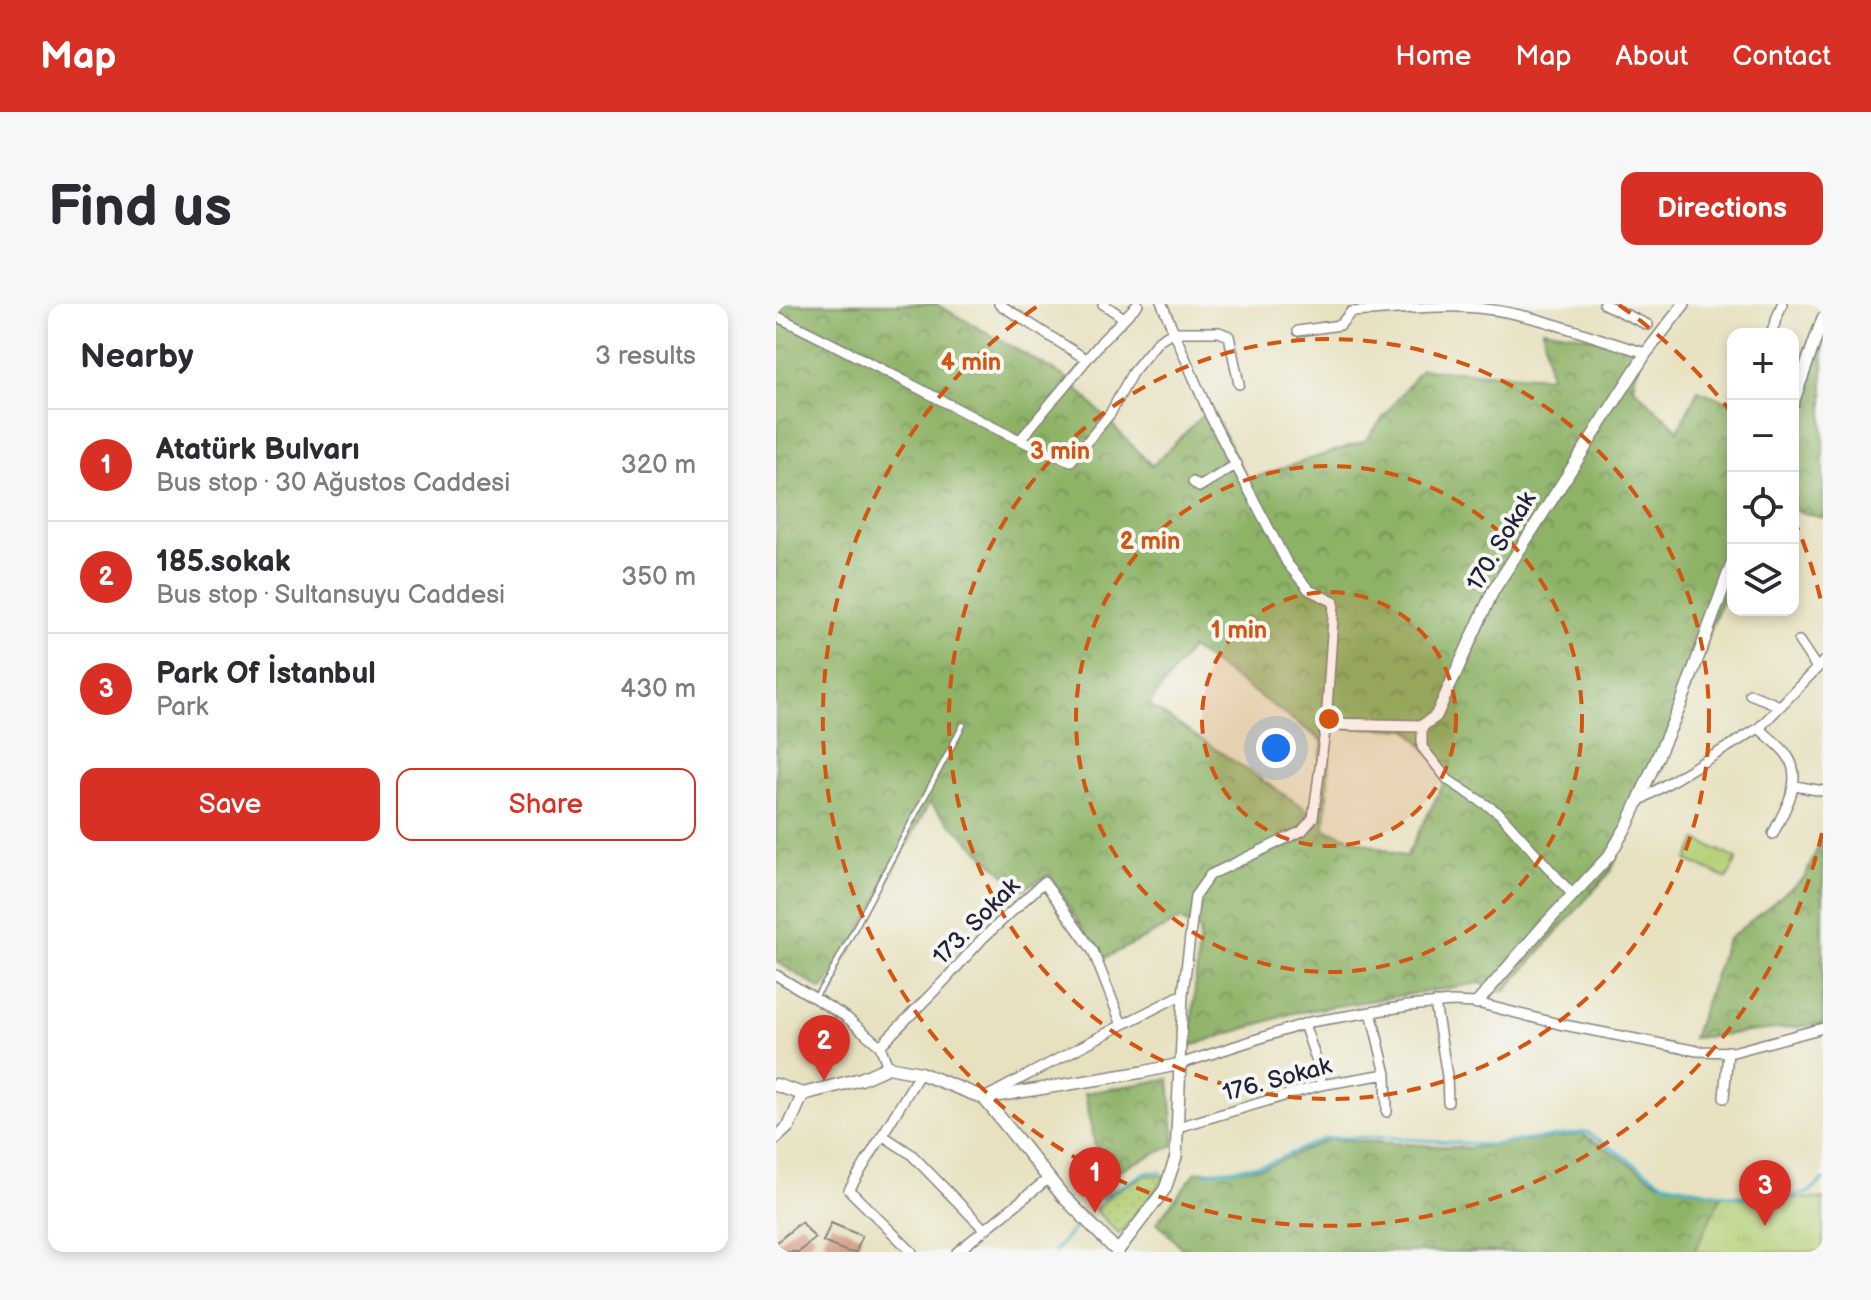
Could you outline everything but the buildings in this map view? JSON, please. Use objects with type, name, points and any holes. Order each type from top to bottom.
[{"type":"main road","points":[[776,1085],[803,1094],[861,1079],[888,1067],[920,1073],[984,1098],[1049,1178],[1117,1252]]},
{"type":"street","points":[[999,304],[1086,359]]},
{"type":"street","points":[[1103,304],[1124,318]]},
{"type":"street","points":[[1020,440],[1086,359],[1138,304]]},
{"type":"street","points":[[1117,1252],[1165,1189],[1176,1157],[1183,994],[1195,896],[1199,887],[1210,875],[1302,831],[1313,818],[1326,724],[1334,602],[1309,590],[1287,563],[1210,416],[1162,304]]},
{"type":"street","points":[[1604,304],[1648,325]]},
{"type":"street","name":"170. Sokak","points":[[1422,726],[1436,716],[1493,591],[1646,353],[1684,304]]},
{"type":"street","points":[[1773,328],[1782,304]]},
{"type":"street","points":[[1298,331],[1340,325],[1351,312],[1462,307],[1511,313],[1646,353]]},
{"type":"street","points":[[776,316],[1020,440],[1071,461],[1110,414],[1132,373],[1159,340],[1172,332],[1219,332],[1229,336],[1239,384]]},
{"type":"street","points":[[1794,400],[1823,318]]},
{"type":"street","points":[[1193,482],[1199,487],[1237,464]]},
{"type":"street","points":[[1477,1003],[1609,856],[1681,704],[1727,578]]},
{"type":"street","points":[[1637,802],[1759,728],[1820,665],[1799,641]]},
{"type":"street","points":[[1750,694],[1780,706]]},
{"type":"street","points":[[1326,724],[1422,726],[1422,747],[1448,780],[1499,813],[1572,894]]},
{"type":"street","points":[[1759,728],[1787,754],[1795,786],[1773,834]]},
{"type":"street","points":[[1795,786],[1823,791]]},
{"type":"street","name":"173. Sokak","points":[[880,1046],[983,938],[1044,882],[1093,951],[1122,1025]]},
{"type":"street","points":[[776,975],[846,1017],[880,1046],[888,1067]]},
{"type":"street","points":[[984,1098],[1183,994]]},
{"type":"street","points":[[1435,1003],[1448,1102]]},
{"type":"street","points":[[984,1098],[1153,1071],[1304,1024],[1435,1003],[1477,1003],[1559,1024],[1697,1051],[1728,1051],[1776,1042],[1823,1028]]},
{"type":"street","points":[[1371,1012],[1386,1074],[1387,1112]]},
{"type":"street","points":[[1304,1024],[1320,1071],[1321,1085]]},
{"type":"street","points":[[1724,1098],[1728,1051]]},
{"type":"street","points":[[912,1252],[849,1190],[920,1073]]},
{"type":"street","name":"176. Sokak","points":[[1178,1127],[1321,1085],[1386,1074]]},
{"type":"street","points":[[776,1138],[789,1126],[803,1094]]},
{"type":"street","points":[[882,1135],[911,1154],[984,1229]]},
{"type":"street","points":[[957,1252],[1049,1178]]},
{"type":"lane","points":[[815,998],[963,725]]},
{"type":"green space","points":[[776,304],[936,304],[1067,378],[1152,466],[1211,407],[1247,480],[1365,441],[1421,369],[1550,377],[1543,329],[1642,346],[1633,387],[1678,430],[1698,390],[1727,401],[1727,589],[1611,871],[1504,992],[1480,983],[1293,1013],[1190,1046],[1200,930],[1180,920],[1101,960],[1049,875],[1021,890],[929,803],[852,949],[822,990],[776,961]],"holes":[[[1191,648],[1323,741],[1312,813],[1149,705]],[[1331,727],[1408,729],[1448,775],[1406,857],[1325,829]]]},
{"type":"green space","points":[[1823,308],[1823,518],[1799,512],[1799,366]]},
{"type":"green space","points":[[1823,836],[1823,1024],[1693,1038],[1727,940],[1805,877]]},
{"type":"green space","points":[[1697,840],[1737,859],[1727,879],[1687,860]]},
{"type":"green space","points":[[1169,1079],[1175,1145],[1101,1178],[1085,1093]]},
{"type":"green space","points":[[1583,1134],[1657,1181],[1722,1195],[1694,1252],[1185,1252],[1157,1222],[1196,1172],[1264,1167],[1329,1139],[1469,1148]]},
{"type":"green space","points":[[1145,1175],[1167,1176],[1119,1234],[1095,1210],[1112,1193]]},
{"type":"green space","points":[[1722,1195],[1823,1199],[1823,1252],[1694,1252]]},
{"type":"waterway","points":[[1206,1173],[1266,1164],[1325,1138],[1383,1137],[1488,1145],[1587,1132],[1664,1183],[1763,1202],[1808,1193],[1823,1180]]},
{"type":"waterway","points":[[1099,1199],[1146,1172],[1161,1172]]},
{"type":"waterway","points":[[1054,1252],[1078,1224]]},
{"type":"place","name":"185.sokak","points":[[824,1081]]},
{"type":"place","name":"Atatürk Bulvarı","points":[[1095,1213]]},
{"type":"place","name":"Park Of İstanbul","points":[[1765,1226]]}]
